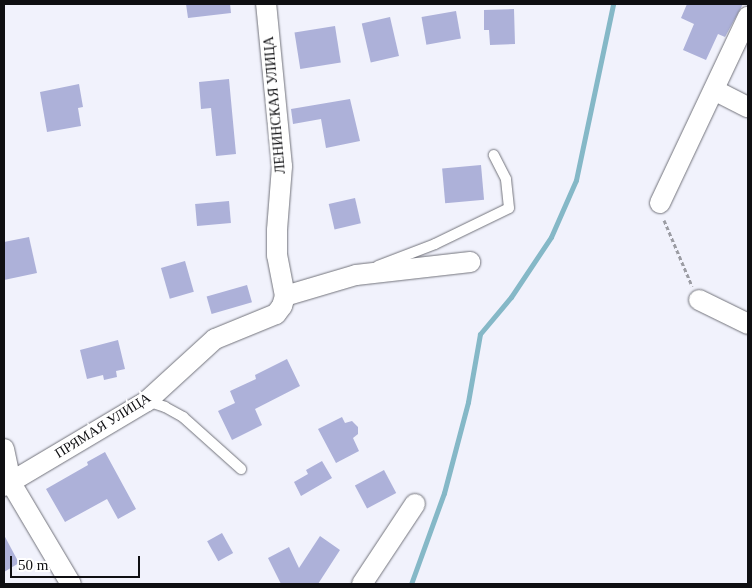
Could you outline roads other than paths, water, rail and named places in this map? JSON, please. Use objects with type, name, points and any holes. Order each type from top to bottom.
[{"type":"street","name":"ЛЕНИНСКАЯ УЛИЦА","points":[[266,4],[282,166],[277,230],[278,255],[285,296]]},
{"type":"street","points":[[660,203],[748,17]]},
{"type":"street","points":[[714,90],[748,107]]},
{"type":"street","points":[[285,296],[356,275],[470,262]]},
{"type":"street","name":"ПРЯМАЯ УЛИЦА","points":[[7,484],[147,402],[216,339],[276,314],[282,306],[285,296]]},
{"type":"street","points":[[699,300],[748,324]]},
{"type":"street","points":[[4,449],[7,484],[71,584]]},
{"type":"street","points":[[362,584],[415,504]]},
{"type":"lane","points":[[356,275],[435,244],[509,208],[506,179],[494,155]]},
{"type":"lane","points":[[147,402],[165,407],[183,417],[241,469]]},
{"type":"waterway","points":[[411,584],[444,493],[468,402],[480,334],[511,297],[551,237],[576,180],[613,4]]}]
